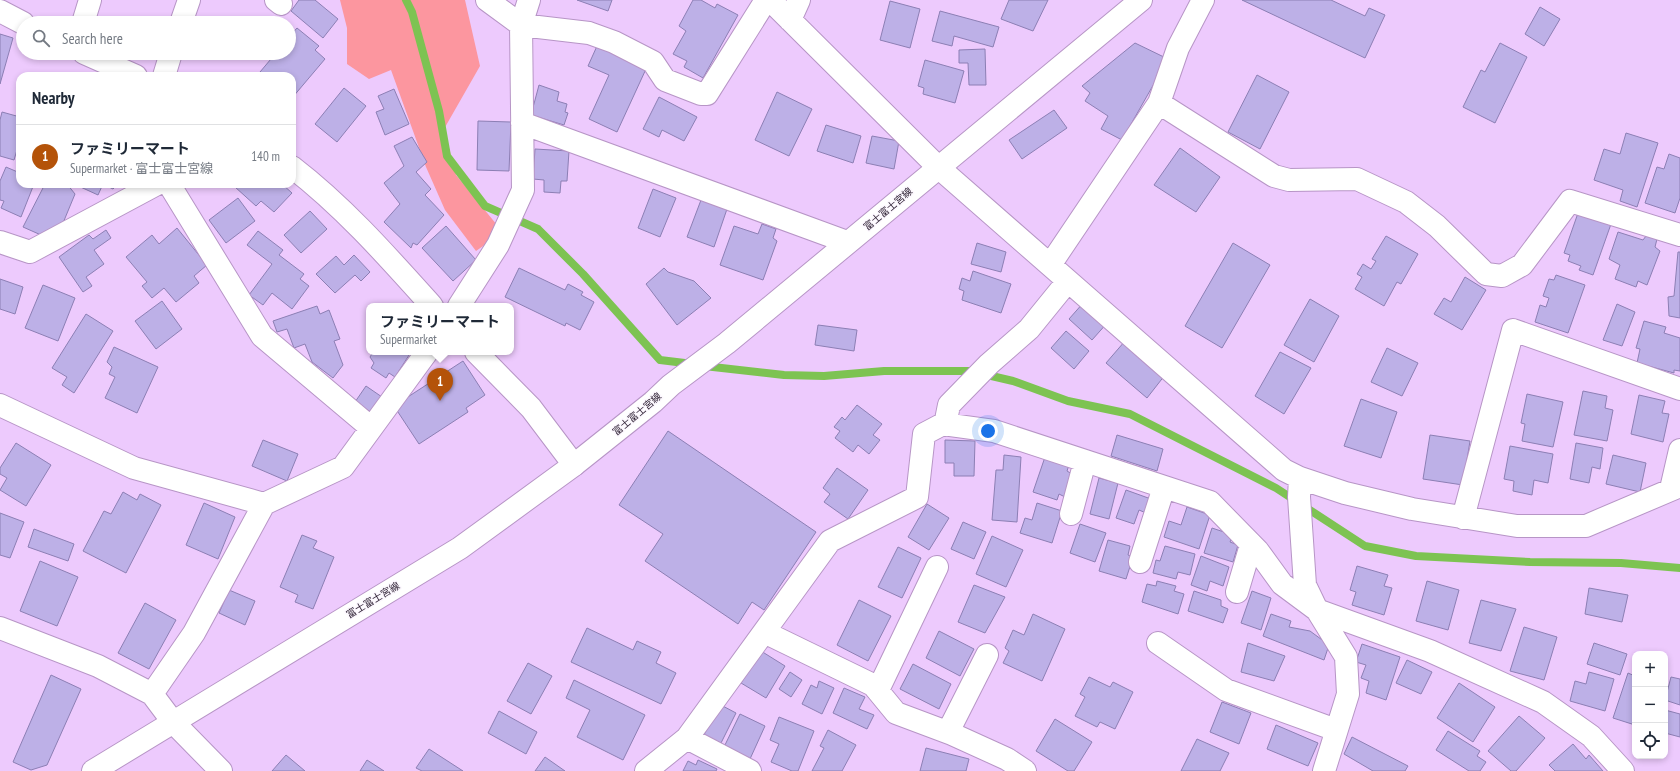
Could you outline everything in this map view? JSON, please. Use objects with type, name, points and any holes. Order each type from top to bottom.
[{"type":"street","points":[[85,16],[90,0]]},
{"type":"street","points":[[183,16],[189,0]]},
{"type":"street","points":[[487,0],[521,25],[589,33],[614,42],[653,62],[665,80],[701,94],[706,94],[766,0]]},
{"type":"street","points":[[461,303],[498,245],[523,190],[521,25],[529,0]]},
{"type":"street","points":[[770,0],[938,167],[1284,470],[1300,488],[1305,585],[1317,610],[1346,657],[1348,694],[1324,771]]},
{"type":"street","points":[[790,20],[799,0]]},
{"type":"street","name":"富士富士宮線","points":[[93,771],[460,548],[574,466],[653,402],[671,385],[727,343],[847,242],[1141,0]]},
{"type":"street","points":[[1050,265],[1159,103],[1178,48],[1203,0]]},
{"type":"street","points":[[0,11],[16,19]]},
{"type":"street","points":[[100,60],[127,72]]},
{"type":"street","points":[[165,72],[169,60]]},
{"type":"street","points":[[1159,103],[1274,176],[1289,180],[1357,179],[1406,202],[1437,226],[1486,274],[1502,276],[1522,265],[1570,201],[1680,235]]},
{"type":"street","points":[[522,123],[847,242]]},
{"type":"street","points":[[296,170],[308,179],[372,239],[429,303]]},
{"type":"street","points":[[0,242],[30,252],[150,188]]},
{"type":"street","points":[[171,188],[262,336],[370,427]]},
{"type":"street","points":[[945,424],[949,405],[996,358],[1029,329],[1068,281]]},
{"type":"street","points":[[1463,518],[1513,330],[1680,390]]},
{"type":"street","points":[[152,694],[194,633],[264,504],[343,467],[370,427],[425,355]]},
{"type":"street","points":[[479,355],[531,408],[574,466]]},
{"type":"street","points":[[0,405],[134,468],[264,504]]},
{"type":"street","points":[[646,771],[687,738],[830,540],[917,497],[924,434],[945,424],[994,431],[1210,502],[1251,545],[1282,584],[1317,610],[1430,651],[1543,702],[1592,736],[1623,771]]},
{"type":"street","points":[[1300,488],[1345,494],[1412,509],[1517,526],[1586,526],[1676,488],[1680,450]]},
{"type":"street","points":[[1071,514],[1085,461]]},
{"type":"street","points":[[1140,562],[1164,487]]},
{"type":"street","points":[[1237,592],[1251,545]]},
{"type":"street","points":[[878,690],[937,567]]},
{"type":"street","points":[[0,628],[98,666],[152,694],[173,722],[220,771]]},
{"type":"street","points":[[764,632],[873,685],[896,713],[948,732],[1005,765],[1025,771]]},
{"type":"street","points":[[1158,643],[1226,690],[1336,730]]},
{"type":"street","points":[[948,732],[987,655]]},
{"type":"street","points":[[687,738],[750,771]]},
{"type":"shaded area","points":[[340,0],[465,0],[480,66],[444,129],[456,175],[497,225],[486,244],[476,251],[445,210],[426,167],[391,70],[369,79],[347,64],[347,28]]},
{"type":"building","points":[[299,0],[315,0],[338,19],[323,38],[291,11]]},
{"type":"building","points":[[577,0],[612,0],[608,11]]},
{"type":"building","points":[[693,0],[701,0],[715,8],[717,4],[738,15],[703,78],[684,67],[687,61],[673,54],[686,31],[679,26]]},
{"type":"building","points":[[1009,0],[1048,0],[1033,31],[1001,19]]},
{"type":"building","points":[[1242,0],[1331,0],[1365,16],[1369,8],[1385,15],[1365,58]]},
{"type":"building","points":[[890,1],[920,9],[910,48],[880,40]]},
{"type":"building","points":[[1540,7],[1560,19],[1544,46],[1525,34]]},
{"type":"building","points":[[940,11],[999,27],[993,47],[954,36],[952,46],[932,41]]},
{"type":"building","points":[[297,28],[319,46],[315,50],[325,59],[296,93],[296,72],[260,72],[270,60],[296,60]]},
{"type":"building","points":[[0,34],[13,38],[0,84]]},
{"type":"building","points":[[1135,43],[1168,59],[1122,140],[1101,129],[1108,116],[1085,101],[1090,93],[1082,86]]},
{"type":"building","points":[[1500,43],[1527,57],[1495,123],[1463,107],[1481,70],[1485,72]]},
{"type":"building","points":[[597,46],[646,69],[617,132],[589,119],[609,75],[588,66]]},
{"type":"building","points":[[985,49],[986,85],[969,85],[968,63],[959,63],[959,50]]},
{"type":"building","points":[[925,60],[964,71],[955,103],[923,94],[924,88],[918,86]]},
{"type":"building","points":[[1257,75],[1289,92],[1260,149],[1228,132]]},
{"type":"building","points":[[539,85],[559,92],[557,101],[567,104],[565,112],[568,113],[564,125],[531,115]]},
{"type":"building","points":[[344,88],[366,106],[337,142],[315,124]]},
{"type":"building","points":[[394,89],[409,124],[385,135],[376,112],[384,109],[378,96]]},
{"type":"building","points":[[777,92],[812,109],[789,156],[755,140]]},
{"type":"building","points":[[659,97],[697,117],[684,141],[662,130],[659,137],[643,129]]},
{"type":"building","points":[[1054,110],[1067,128],[1022,159],[1009,140]]},
{"type":"building","points":[[2,112],[16,116],[16,153],[14,160],[0,156],[0,120]]},
{"type":"building","points":[[478,121],[511,122],[509,171],[477,170]]},
{"type":"building","points":[[826,125],[861,136],[853,163],[817,151]]},
{"type":"building","points":[[1626,133],[1658,143],[1637,207],[1620,201],[1623,190],[1594,180],[1604,149],[1620,154]]},
{"type":"building","points":[[872,136],[899,141],[894,169],[866,163]]},
{"type":"building","points":[[412,137],[427,162],[416,172],[431,189],[425,195],[444,215],[417,245],[413,243],[411,248],[384,222],[400,204],[384,183],[404,166],[394,146]]},
{"type":"building","points":[[1180,148],[1220,177],[1196,212],[1154,185]]},
{"type":"building","points":[[535,149],[569,151],[567,181],[561,181],[560,193],[544,192],[544,180],[533,179]]},
{"type":"building","points":[[1669,154],[1680,158],[1680,198],[1675,213],[1645,203],[1657,167],[1664,169]]},
{"type":"building","points":[[6,167],[16,171],[16,188],[32,188],[21,217],[1,208],[4,201],[0,200],[0,181]]},
{"type":"building","points":[[43,188],[70,188],[75,194],[63,223],[41,235],[23,227]]},
{"type":"building","points":[[83,188],[101,188],[98,195]]},
{"type":"building","points":[[236,188],[286,188],[292,193],[274,212],[261,201],[256,206]]},
{"type":"building","points":[[653,189],[676,198],[660,237],[638,228]]},
{"type":"building","points":[[238,198],[255,221],[226,243],[209,220]]},
{"type":"building","points":[[701,200],[727,209],[714,247],[687,237]]},
{"type":"building","points":[[310,211],[327,229],[301,253],[284,235]]},
{"type":"building","points":[[1578,213],[1611,224],[1593,275],[1579,270],[1581,266],[1568,261],[1570,255],[1564,253]]},
{"type":"building","points":[[762,224],[776,229],[773,238],[777,241],[763,280],[720,265],[734,226],[758,234]]},
{"type":"building","points":[[446,226],[476,260],[453,281],[422,248]]},
{"type":"building","points":[[177,228],[207,265],[194,276],[199,283],[176,302],[164,288],[152,298],[142,286],[147,282],[126,257],[152,235],[159,244]]},
{"type":"building","points":[[106,230],[111,238],[94,250],[104,264],[86,277],[92,286],[83,292],[59,257],[89,235],[93,239]]},
{"type":"building","points":[[258,231],[283,250],[279,255],[304,274],[300,279],[309,286],[292,309],[272,293],[263,305],[249,295],[272,264],[247,245]]},
{"type":"building","points":[[1618,232],[1643,240],[1646,236],[1657,239],[1655,247],[1660,251],[1647,285],[1638,281],[1636,287],[1615,279],[1620,265],[1609,259]]},
{"type":"building","points":[[1386,236],[1418,254],[1401,284],[1397,282],[1384,306],[1355,289],[1362,277],[1357,274],[1363,264],[1371,269],[1376,261],[1372,259]]},
{"type":"building","points":[[977,243],[1006,252],[1001,272],[971,264]]},
{"type":"building","points":[[1233,243],[1270,265],[1222,348],[1185,326]]},
{"type":"building","points":[[1678,252],[1680,252],[1680,318],[1669,316],[1668,297],[1674,296]]},
{"type":"building","points":[[354,255],[370,272],[361,281],[355,275],[335,293],[316,274],[336,256],[344,265]]},
{"type":"building","points":[[519,268],[565,290],[568,284],[583,292],[581,295],[594,302],[580,330],[566,323],[565,326],[505,297]]},
{"type":"building","points":[[664,268],[668,272],[694,281],[711,298],[677,325],[646,284]]},
{"type":"building","points":[[973,271],[1011,284],[1001,313],[962,300],[964,291],[959,289],[962,278],[970,281]]},
{"type":"building","points":[[1556,275],[1585,285],[1568,333],[1535,322],[1540,305],[1546,307],[1549,298],[1543,296],[1549,279],[1554,280]]},
{"type":"building","points":[[1465,277],[1486,290],[1462,330],[1434,314],[1444,298],[1451,302]]},
{"type":"building","points":[[0,279],[23,287],[15,314],[0,309]]},
{"type":"building","points":[[43,285],[75,298],[58,341],[25,328]]},
{"type":"building","points":[[1310,299],[1339,316],[1314,362],[1284,345]]},
{"type":"building","points":[[162,301],[182,329],[156,349],[135,321]]},
{"type":"building","points":[[1084,302],[1108,322],[1092,340],[1069,319]]},
{"type":"building","points":[[1617,304],[1635,312],[1622,346],[1603,340]]},
{"type":"building","points":[[317,306],[320,314],[329,310],[340,339],[334,341],[343,365],[333,378],[312,362],[305,344],[294,348],[287,329],[277,332],[273,321]]},
{"type":"building","points":[[86,314],[113,331],[74,393],[62,385],[67,377],[52,368]]},
{"type":"building","points":[[1644,321],[1666,327],[1664,333],[1680,338],[1680,371],[1674,370],[1674,373],[1637,363],[1640,349],[1636,348]]},
{"type":"building","points":[[818,325],[857,330],[854,351],[815,345]]},
{"type":"building","points":[[1066,331],[1089,351],[1074,369],[1051,348]]},
{"type":"building","points":[[1125,341],[1165,375],[1147,398],[1106,363]]},
{"type":"building","points":[[114,347],[158,367],[137,413],[105,398],[115,377],[109,374],[112,367],[107,362]]},
{"type":"building","points":[[1387,348],[1418,363],[1402,396],[1371,382]]},
{"type":"building","points":[[1280,352],[1311,368],[1284,414],[1255,396]]},
{"type":"building","points":[[371,355],[409,355],[395,377],[389,373],[386,378],[371,368],[374,363],[370,357]]},
{"type":"building","points":[[463,361],[485,395],[466,408],[468,412],[419,444],[394,406]]},
{"type":"building","points":[[366,386],[382,397],[372,413],[355,402]]},
{"type":"building","points":[[1583,391],[1607,396],[1605,408],[1613,410],[1607,441],[1574,435]]},
{"type":"building","points":[[1527,394],[1563,402],[1553,447],[1522,441],[1525,424],[1521,423]]},
{"type":"building","points":[[1639,395],[1665,401],[1662,413],[1669,414],[1663,442],[1631,434]]},
{"type":"building","points":[[1361,399],[1397,412],[1381,458],[1344,446]]},
{"type":"building","points":[[857,405],[882,424],[873,435],[880,440],[869,454],[858,445],[853,452],[835,438],[840,431],[834,427],[842,417],[845,420]]},
{"type":"building","points":[[668,431],[816,532],[764,610],[752,602],[738,624],[645,561],[663,534],[619,505]]},
{"type":"building","points":[[1117,435],[1163,449],[1157,471],[1111,456]]},
{"type":"building","points":[[1430,435],[1470,441],[1463,485],[1423,479]]},
{"type":"building","points":[[263,440],[298,454],[287,481],[252,466]]},
{"type":"building","points":[[945,440],[975,441],[974,476],[954,476],[954,463],[945,463]]},
{"type":"building","points":[[16,443],[51,465],[26,506],[0,490],[7,478],[0,474],[0,468]]},
{"type":"building","points":[[1576,443],[1603,448],[1600,469],[1592,467],[1589,483],[1570,479]]},
{"type":"building","points":[[1510,446],[1553,454],[1548,483],[1534,480],[1532,495],[1513,491],[1514,481],[1504,479]]},
{"type":"building","points":[[1004,455],[1021,457],[1017,522],[992,520],[996,470],[1003,470]]},
{"type":"building","points":[[1613,455],[1646,463],[1640,492],[1606,484]]},
{"type":"building","points":[[1045,457],[1069,465],[1067,471],[1072,474],[1065,497],[1059,494],[1057,500],[1033,492]]},
{"type":"building","points":[[837,468],[868,490],[848,519],[824,502],[830,494],[823,488]]},
{"type":"building","points":[[1099,478],[1118,483],[1109,519],[1090,514]]},
{"type":"building","points":[[1126,490],[1151,499],[1146,513],[1139,510],[1134,524],[1116,518]]},
{"type":"building","points":[[123,492],[137,500],[140,494],[161,505],[126,573],[83,551],[104,511],[111,514]]},
{"type":"building","points":[[204,503],[235,517],[218,559],[186,545]]},
{"type":"building","points":[[1037,503],[1062,511],[1052,543],[1020,533],[1025,518],[1032,520]]},
{"type":"building","points":[[927,504],[949,518],[929,550],[908,537]]},
{"type":"building","points":[[1187,507],[1210,515],[1199,549],[1164,537],[1169,521],[1181,525]]},
{"type":"building","points":[[0,513],[24,522],[10,558],[0,555]]},
{"type":"building","points":[[963,522],[986,532],[974,559],[951,549]]},
{"type":"building","points":[[1080,524],[1106,533],[1095,562],[1070,553]]},
{"type":"building","points":[[1212,528],[1233,535],[1230,542],[1238,545],[1233,562],[1204,553]]},
{"type":"building","points":[[34,529],[74,544],[68,561],[28,547]]},
{"type":"building","points":[[302,535],[317,541],[313,548],[334,557],[313,609],[295,602],[298,595],[280,587]]},
{"type":"building","points":[[992,536],[1023,550],[1006,587],[976,574]]},
{"type":"building","points":[[1108,540],[1130,546],[1128,555],[1133,557],[1126,579],[1099,571]]},
{"type":"building","points":[[1165,546],[1195,554],[1190,575],[1178,572],[1176,579],[1153,573],[1156,560],[1160,561]]},
{"type":"building","points":[[898,547],[921,558],[902,598],[878,587]]},
{"type":"building","points":[[1201,556],[1229,567],[1223,586],[1210,581],[1207,591],[1191,585]]},
{"type":"building","points":[[40,561],[78,577],[57,626],[20,611]]},
{"type":"building","points":[[1357,566],[1388,575],[1384,586],[1392,588],[1384,615],[1352,605],[1356,592],[1350,590]]},
{"type":"building","points":[[1157,581],[1176,586],[1174,591],[1184,594],[1178,614],[1142,602],[1147,584],[1156,586]]},
{"type":"building","points":[[1427,581],[1459,590],[1448,630],[1416,621]]},
{"type":"building","points":[[974,585],[1005,597],[985,633],[958,622]]},
{"type":"building","points":[[1589,588],[1628,595],[1622,622],[1585,614]]},
{"type":"building","points":[[229,590],[255,601],[245,625],[219,613]]},
{"type":"building","points":[[1194,591],[1221,600],[1221,606],[1228,609],[1223,623],[1188,611]]},
{"type":"building","points":[[1252,591],[1271,598],[1261,630],[1241,623]]},
{"type":"building","points":[[859,600],[891,616],[868,661],[837,645]]},
{"type":"building","points":[[1481,600],[1516,609],[1501,651],[1469,643]]},
{"type":"building","points":[[145,603],[176,620],[149,669],[118,653]]},
{"type":"building","points":[[1033,614],[1065,629],[1042,681],[1003,663],[1009,651],[1005,648],[1013,630],[1024,635]]},
{"type":"building","points":[[1271,614],[1291,621],[1289,627],[1310,631],[1329,645],[1324,660],[1263,636]]},
{"type":"building","points":[[1524,627],[1557,637],[1544,680],[1510,671]]},
{"type":"building","points":[[587,628],[633,650],[637,641],[661,652],[656,663],[676,673],[661,704],[571,662]]},
{"type":"building","points":[[939,631],[974,649],[960,676],[926,658]]},
{"type":"building","points":[[1248,643],[1285,656],[1274,681],[1241,672]]},
{"type":"building","points":[[1594,643],[1627,654],[1620,675],[1587,664]]},
{"type":"building","points":[[1362,644],[1400,657],[1386,700],[1366,693],[1369,681],[1361,678],[1366,665],[1356,662]]},
{"type":"building","points":[[761,651],[785,666],[766,698],[741,683]]},
{"type":"building","points":[[1407,660],[1432,672],[1421,694],[1396,683]]},
{"type":"building","points":[[528,663],[552,676],[531,714],[507,701]]},
{"type":"building","points":[[913,664],[951,684],[939,709],[900,689]]},
{"type":"building","points":[[790,672],[802,680],[791,697],[779,689]]},
{"type":"building","points":[[1589,672],[1614,679],[1605,711],[1570,701],[1575,681],[1586,684]]},
{"type":"building","points":[[1628,673],[1632,675],[1632,724],[1613,718]]},
{"type":"building","points":[[51,675],[81,689],[47,765],[31,770],[13,762]]},
{"type":"building","points":[[1089,677],[1110,687],[1113,682],[1133,692],[1115,729],[1100,722],[1097,727],[1075,716],[1085,697],[1080,694]]},
{"type":"building","points":[[1671,677],[1680,679],[1680,705],[1668,701],[1668,688]]},
{"type":"building","points":[[574,680],[645,715],[623,760],[577,737],[590,710],[566,698]]},
{"type":"building","points":[[819,681],[834,688],[822,714],[802,704],[811,685],[817,688]]},
{"type":"building","points":[[1459,683],[1495,707],[1473,742],[1437,718]]},
{"type":"building","points":[[844,688],[865,697],[859,709],[874,715],[867,729],[833,713]]},
{"type":"building","points":[[1222,702],[1251,713],[1239,744],[1210,732]]},
{"type":"building","points":[[719,704],[736,713],[720,745],[703,737]]},
{"type":"building","points":[[499,711],[537,732],[526,754],[488,733]]},
{"type":"building","points":[[1668,711],[1680,714],[1680,737],[1668,734]]},
{"type":"building","points":[[740,714],[765,726],[750,759],[724,747]]},
{"type":"building","points":[[1519,716],[1545,738],[1516,771],[1511,771],[1488,751]]},
{"type":"building","points":[[779,717],[814,731],[798,771],[792,771],[771,762],[779,744],[770,740]]},
{"type":"building","points":[[1055,719],[1092,742],[1074,771],[1068,771],[1036,751]]},
{"type":"building","points":[[1276,725],[1318,743],[1308,766],[1267,749]]},
{"type":"building","points":[[828,730],[856,745],[842,771],[812,771],[824,748],[820,746]]},
{"type":"building","points":[[1448,731],[1480,751],[1477,756],[1486,762],[1480,771],[1469,771],[1436,750]]},
{"type":"building","points":[[1352,737],[1408,766],[1405,771],[1373,771],[1344,754]]},
{"type":"building","points":[[1197,739],[1229,753],[1220,771],[1181,771]]},
{"type":"building","points":[[1573,744],[1586,759],[1589,755],[1603,771],[1555,771],[1549,765]]},
{"type":"building","points":[[926,748],[969,759],[966,771],[920,771]]},
{"type":"building","points":[[429,749],[463,771],[422,771],[416,768]]},
{"type":"building","points":[[286,755],[305,771],[272,771]]},
{"type":"building","points":[[545,757],[565,771],[535,771]]},
{"type":"building","points":[[367,760],[384,771],[360,771]]},
{"type":"building","points":[[698,760],[717,769],[716,771],[683,771],[688,761],[696,765]]},
{"type":"waterway","points":[[406,0],[412,12],[439,111],[447,156],[485,206],[538,229],[583,274],[660,360],[693,364]]},
{"type":"waterway","points":[[704,366],[784,375],[824,376],[884,371],[970,371],[1013,381],[1068,401],[1130,414],[1276,488],[1365,546],[1416,556],[1530,562],[1621,563],[1680,568]]},
{"type":"place","name":"ファミリーマート","points":[[440,401]]}]
